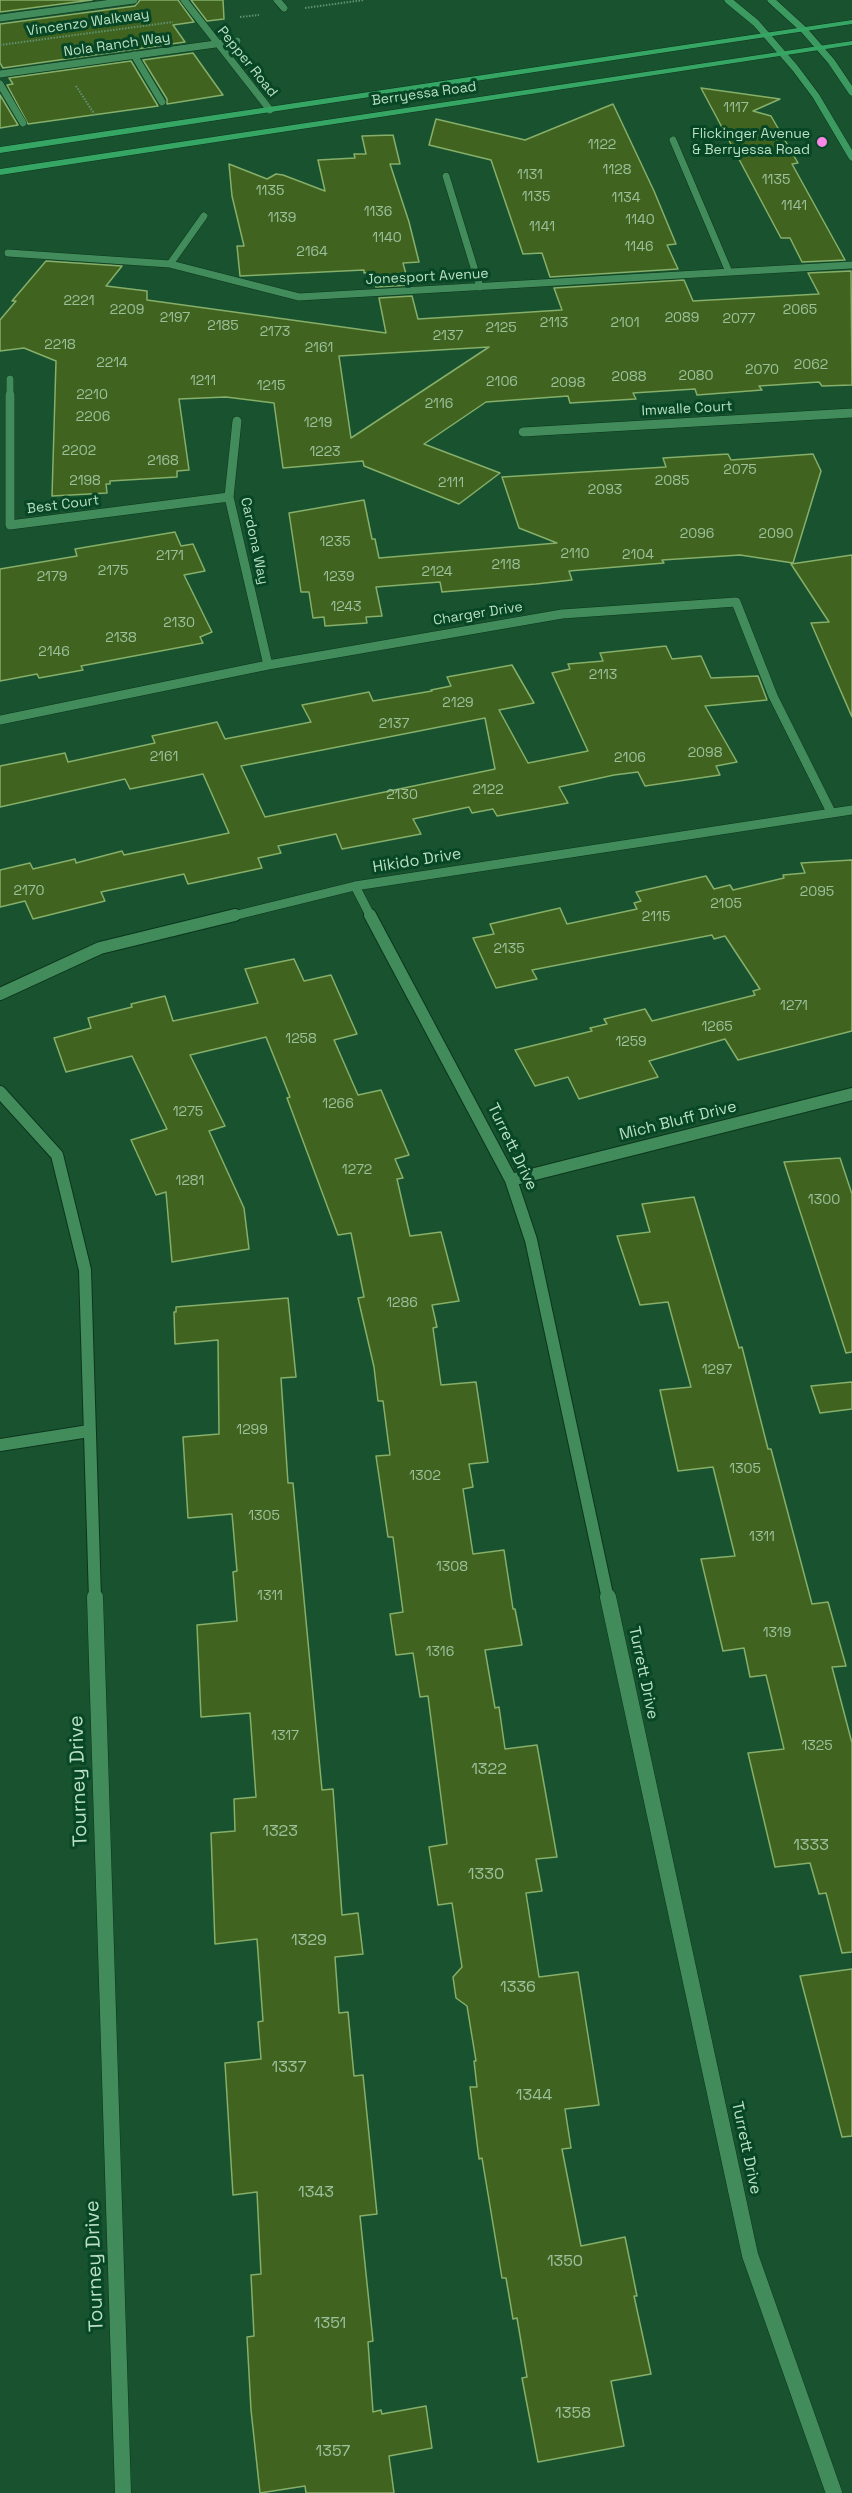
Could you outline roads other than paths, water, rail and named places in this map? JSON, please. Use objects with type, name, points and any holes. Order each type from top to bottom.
[{"type":"main road","points":[[728,0],[756,23],[783,54],[816,96],[852,157]]},
{"type":"main road","points":[[771,0],[820,48],[852,93]]},
{"type":"main road","name":"Berryessa Road","points":[[0,150],[852,22]]},
{"type":"main road","name":"Berryessa Road","points":[[0,172],[852,43]]},
{"type":"street","points":[[0,18],[134,0]]},
{"type":"street","name":"Pepper Road","points":[[184,0],[270,110]]},
{"type":"street","points":[[277,0],[284,8]]},
{"type":"street","name":"Nola Ranch Way","points":[[0,74],[237,41]]},
{"type":"street","points":[[134,55],[162,102]]},
{"type":"street","points":[[0,84],[23,123]]},
{"type":"street","points":[[673,140],[729,272]]},
{"type":"street","points":[[446,176],[480,288]]},
{"type":"street","points":[[170,264],[204,216]]},
{"type":"street","name":"Jonesport Avenue","points":[[8,253],[170,264],[299,297],[852,265]]},
{"type":"street","name":"Best Court","points":[[10,379],[10,525],[229,497]]},
{"type":"street","name":"Imwalle Court","points":[[523,432],[852,412]]},
{"type":"street","name":"Cardona Way","points":[[237,421],[229,497],[268,665]]},
{"type":"street","name":"Charger Drive","points":[[0,720],[268,665],[562,614],[736,602],[773,696],[831,812]]},
{"type":"street","name":"Hikido Drive","points":[[0,994],[100,948],[355,886],[852,810]]},
{"type":"street","name":"Turrett Drive","points":[[355,886],[511,1180],[531,1240],[750,2255],[834,2493]]},
{"type":"street","name":"Tourney Drive","points":[[0,1092],[57,1155],[85,1270],[123,2493]]},
{"type":"street","name":"Mich Bluff Drive","points":[[511,1180],[852,1094]]},
{"type":"street","points":[[0,1445],[89,1431]]},
{"type":"place","name":"Flickinger Avenue & Berryessa Road","points":[[822,142]]}]
